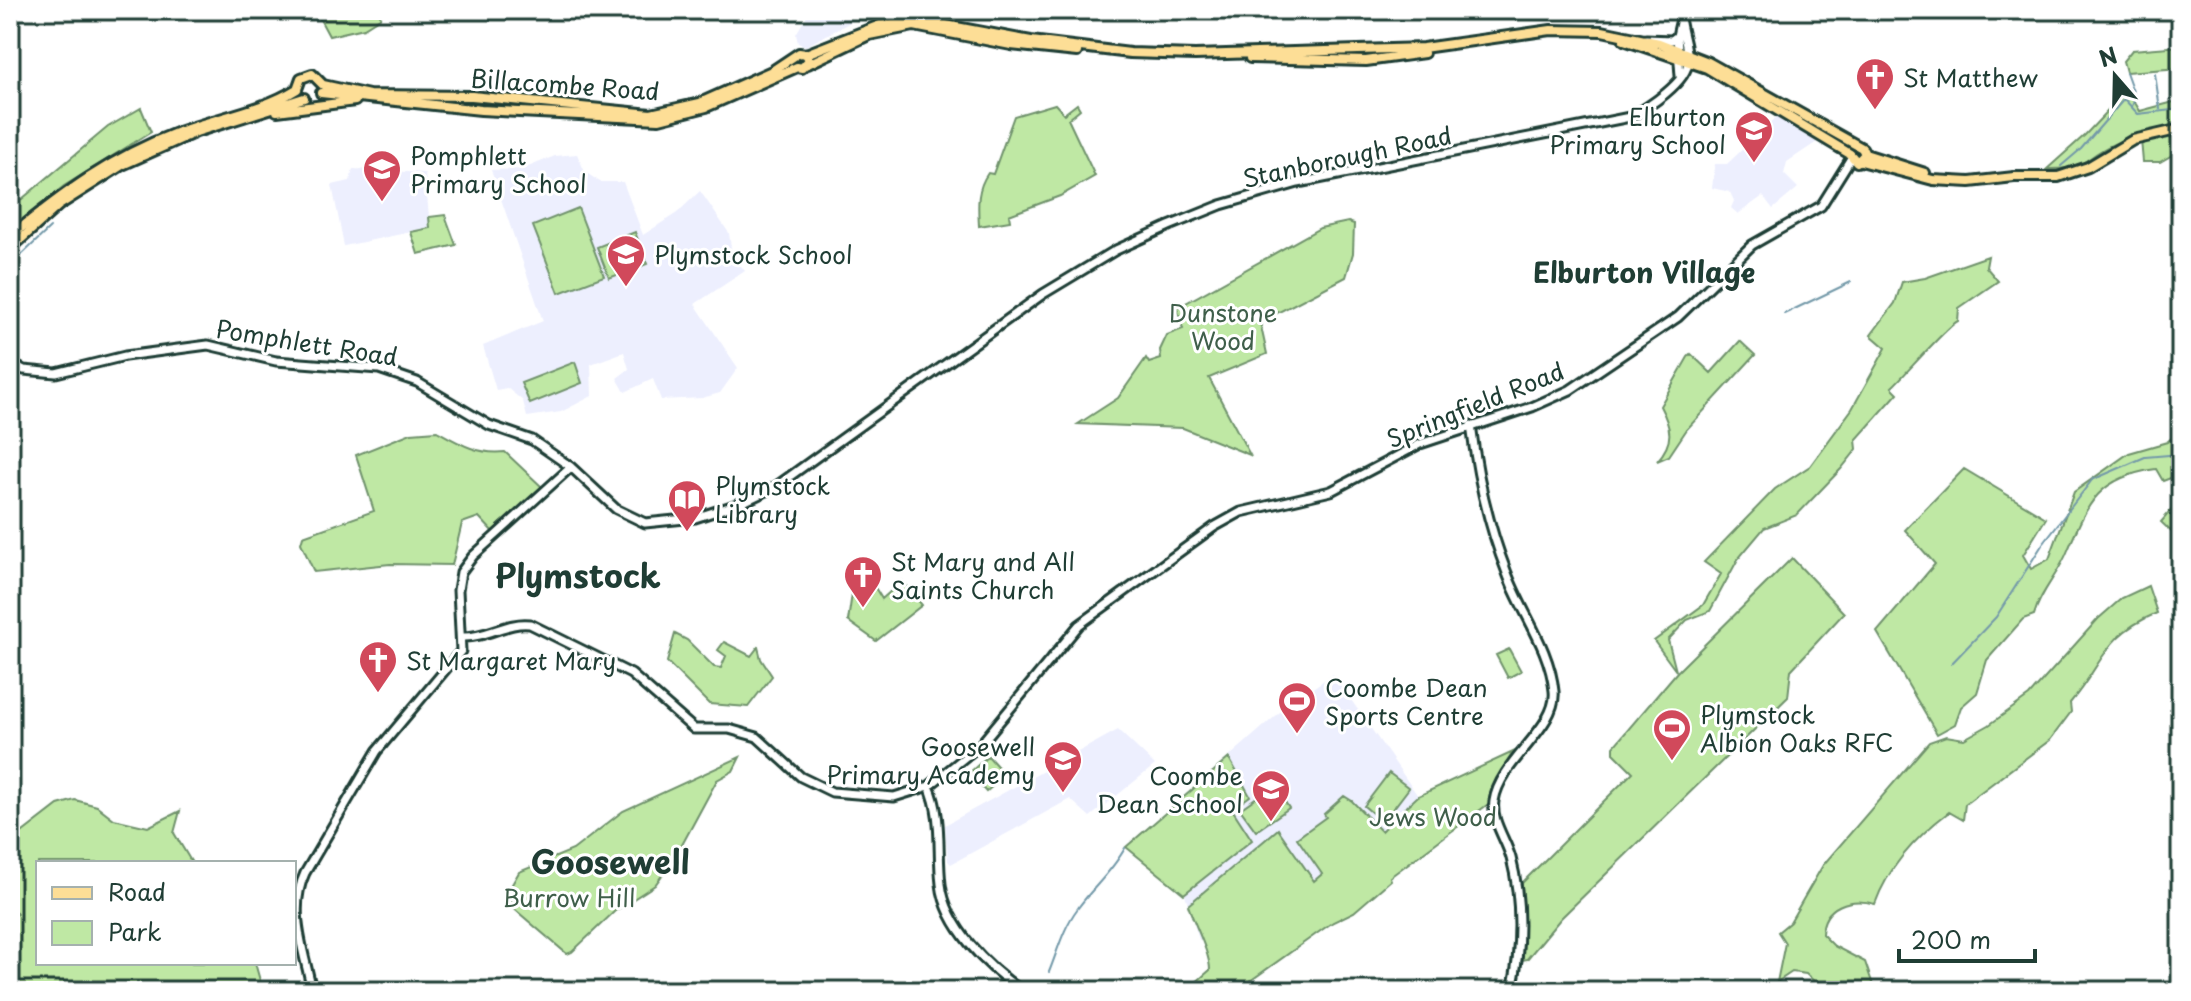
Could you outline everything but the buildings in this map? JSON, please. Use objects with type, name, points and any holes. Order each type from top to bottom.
[{"type":"main road","points":[[807,59],[880,25],[919,20],[1031,41],[1130,53],[1195,55],[1423,48],[1551,30],[1602,31],[1645,40],[1684,56],[1856,156],[1955,181],[2070,175],[2133,140],[2181,129]]},
{"type":"main road","points":[[795,62],[869,35],[914,26],[1011,45],[1113,56],[1352,60],[1516,38],[1582,33],[1620,39],[1684,56]]},
{"type":"main road","points":[[1358,48],[1363,54],[1389,57]]},
{"type":"main road","points":[[1331,49],[1349,50],[1352,60]]},
{"type":"main road","points":[[795,62],[799,53],[807,59]]},
{"type":"main road","name":"Billacombe Road","points":[[322,89],[369,95],[472,96],[656,114],[700,103],[795,62]]},
{"type":"main road","name":"Billacombe Road","points":[[322,89],[388,101],[467,109],[669,118],[706,107],[795,62]]},
{"type":"main road","name":"Billacombe Road","points":[[10,237],[57,197],[123,157],[172,134],[297,89],[298,81],[308,74],[319,78],[322,89]]},
{"type":"main road","points":[[297,89],[304,98]]},
{"type":"main road","name":"Billacombe Road","points":[[10,249],[59,205],[101,176],[177,139],[304,98],[314,99],[322,89]]},
{"type":"main road","points":[[439,96],[466,99],[467,109]]},
{"type":"main road","points":[[472,96],[477,106],[501,110]]},
{"type":"main road","name":"Billacombe Road","points":[[249,116],[333,103],[388,101]]},
{"type":"street","points":[[1645,40],[1672,40],[1677,36],[1683,10]]},
{"type":"street","points":[[1681,23],[1684,56]]},
{"type":"street","points":[[1677,36],[1684,56]]},
{"type":"street","name":"Stanborough Road","points":[[571,467],[616,509],[636,520],[674,522],[712,513],[775,487],[1043,294],[1142,237],[1221,205],[1298,183],[1624,119],[1652,105],[1679,78],[1684,56]]},
{"type":"street","name":"Springfield Road","points":[[929,786],[980,745],[1079,625],[1228,517],[1331,491],[1420,444],[1532,407],[1584,382],[1678,317],[1752,245],[1821,206],[1856,156]]},
{"type":"street","name":"Pomphlett Road","points":[[13,362],[34,371],[67,372],[125,356],[208,345],[276,361],[379,369],[417,382],[489,425],[532,440],[571,467]]},
{"type":"street","points":[[1471,425],[1502,560],[1535,631],[1555,696],[1549,714],[1502,780],[1494,803],[1495,818],[1511,858],[1517,895],[1517,962],[1512,991]]},
{"type":"street","points":[[312,991],[298,934],[301,882],[377,751],[461,651],[463,637],[458,590],[461,572],[473,556],[571,467]]},
{"type":"street","points":[[463,637],[481,637],[522,623],[530,624],[631,674],[694,729],[747,732],[772,748],[801,777],[832,792],[894,797],[929,786],[942,849],[941,886],[946,900],[966,939],[994,969],[1022,991]]},
{"type":"shaded area","points":[[810,10],[873,10],[806,46],[798,43],[796,34]]},
{"type":"shaded area","points":[[920,10],[963,10],[963,22]]},
{"type":"shaded area","name":"Elburton Primary School","points":[[1780,114],[1817,142],[1787,162],[1784,174],[1798,188],[1773,209],[1763,196],[1738,214],[1731,208],[1734,201],[1730,192],[1712,188],[1715,164],[1727,164]]},
{"type":"shaded area","name":"Plymstock School","points":[[577,154],[585,172],[600,182],[623,182],[643,235],[677,213],[700,191],[729,233],[732,255],[745,271],[695,304],[738,368],[720,393],[702,398],[661,400],[653,379],[625,392],[617,378],[629,369],[624,352],[591,364],[592,396],[561,412],[527,417],[523,401],[507,388],[496,390],[483,346],[543,321],[491,170],[523,169],[555,156]]},
{"type":"shaded area","name":"Pomphlett Primary School","points":[[353,169],[425,173],[430,228],[344,246],[332,185],[350,181]]},
{"type":"shaded area","name":"Coombe Dean School","points":[[1333,674],[1418,796],[1377,835],[1249,927],[1199,940],[1184,891],[1126,847],[1287,706]]},
{"type":"shaded area","name":"Goosewell Primary Academy","points":[[1118,730],[1155,765],[1090,817],[1070,799],[951,864],[948,861],[945,825]]},
{"type":"green space","points":[[315,10],[381,11],[380,18],[364,28],[329,36]]},
{"type":"green space","points":[[2181,46],[2181,68],[2126,72],[2123,61],[2132,50]]},
{"type":"green space","points":[[2124,94],[2131,96],[2140,111],[2181,100],[2181,127],[2122,141],[2078,165],[2047,169],[2085,135]]},
{"type":"green space","points":[[1055,104],[1064,114],[1077,104],[1080,109],[1068,119],[1095,176],[1060,196],[1009,215],[1010,221],[979,226],[981,186],[988,173],[993,174],[1014,116]]},
{"type":"green space","points":[[141,108],[151,132],[64,186],[10,229],[10,209],[108,127]]},
{"type":"green space","points":[[2181,132],[2181,150],[2160,162],[2143,162],[2141,140]]},
{"type":"green space","points":[[578,208],[604,276],[559,293],[533,226]]},
{"type":"green space","points":[[445,215],[456,245],[418,254],[411,232],[430,228],[429,217]]},
{"type":"green space","name":"Dunstone Wood","points":[[1348,222],[1354,224],[1353,253],[1346,277],[1260,322],[1267,354],[1209,378],[1250,455],[1183,428],[1078,424],[1118,398],[1146,358],[1149,363],[1161,359],[1160,350],[1167,335],[1183,329],[1177,308],[1320,228]]},
{"type":"green space","points":[[635,232],[647,264],[609,278],[597,247]]},
{"type":"green space","points":[[1988,256],[1986,267],[1998,281],[1959,308],[1958,321],[1892,387],[1898,393],[1856,440],[1857,449],[1841,469],[1797,515],[1764,528],[1738,559],[1710,611],[1687,620],[1668,640],[1676,671],[1654,641],[1703,605],[1721,574],[1704,562],[1775,489],[1810,466],[1852,409],[1886,348],[1871,335],[1895,303],[1902,282],[1925,278]]},
{"type":"green space","points":[[1740,341],[1755,355],[1687,429],[1669,456],[1657,461],[1669,440],[1667,421],[1660,406],[1688,357],[1691,354],[1711,373]]},
{"type":"green space","points":[[575,362],[582,383],[530,404],[521,383]]},
{"type":"green space","points":[[2181,430],[2181,474],[2163,481],[2156,469],[2137,473],[2108,485],[2098,494],[2082,518],[2034,615],[2023,619],[1987,660],[1977,693],[1961,707],[1955,724],[1937,734],[1877,632],[1935,564],[1905,530],[1964,469],[2046,518],[2023,555],[2031,569],[2049,559],[2074,492],[2129,453],[2167,442]]},
{"type":"green space","points":[[437,431],[478,450],[505,452],[542,487],[493,532],[479,517],[462,523],[452,565],[390,564],[314,572],[301,543],[303,536],[374,511],[356,455],[411,433]]},
{"type":"green space","points":[[2181,499],[2181,541],[2161,522]]},
{"type":"green space","name":"Plymstock Albion Oaks RFC","points":[[1792,558],[1844,613],[1791,670],[1788,697],[1561,918],[1527,959],[1521,960],[1522,883],[1633,772],[1614,753],[1614,746],[1677,672]]},
{"type":"green space","points":[[866,573],[882,599],[902,581],[922,605],[876,641],[848,621],[853,587]]},
{"type":"green space","points":[[2148,586],[2157,613],[2125,631],[2106,651],[2070,703],[2071,712],[2050,740],[1965,804],[1963,820],[1949,812],[1926,831],[1896,864],[1875,904],[1848,903],[1827,916],[1822,934],[1834,946],[1865,962],[1875,991],[1825,991],[1806,974],[1792,972],[1777,982],[1785,943],[1778,932],[1790,922],[1823,865],[1929,742],[1946,736],[1964,739],[1989,725],[2029,696],[2098,619],[2122,598]]},
{"type":"green space","points":[[675,634],[687,640],[714,667],[721,668],[726,656],[718,650],[724,642],[751,656],[758,647],[761,659],[772,676],[748,707],[709,704],[667,662]]},
{"type":"green space","points":[[1509,649],[1521,671],[1508,678],[1496,655]]},
{"type":"green space","name":"Jews Wood","points":[[1513,752],[1492,788],[1491,802],[1390,877],[1391,880],[1354,912],[1333,922],[1236,991],[1186,991],[1210,970],[1205,947],[1188,905],[1278,829],[1314,881],[1322,874],[1297,838],[1326,817],[1324,814],[1344,796],[1381,831],[1418,796]]},
{"type":"green space","points":[[988,756],[1005,775],[986,792],[969,773]]},
{"type":"green space","name":"Burrow Hill","points":[[740,757],[733,771],[717,780],[676,856],[655,885],[615,911],[572,952],[567,954],[512,907],[511,886],[519,872],[573,850],[623,811]]},
{"type":"green space","points":[[1229,758],[1250,796],[1232,809],[1252,840],[1184,894],[1126,847]]},
{"type":"green space","points":[[1389,773],[1409,788],[1383,822],[1364,806]]},
{"type":"green space","points":[[1274,785],[1289,808],[1256,831],[1240,809]]},
{"type":"green space","points":[[75,800],[97,806],[114,819],[148,827],[180,811],[174,833],[191,861],[36,861],[36,965],[256,965],[263,991],[13,991],[10,918],[17,914],[10,906],[10,842],[58,805]]},
{"type":"waterway","points":[[2126,72],[2135,97],[2132,107]]},
{"type":"waterway","points":[[2155,74],[2160,109]]},
{"type":"waterway","points":[[2061,166],[2081,149],[2124,99],[2138,114],[2181,109]]},
{"type":"waterway","points":[[10,266],[50,228]]},
{"type":"waterway","points":[[1784,314],[1851,282]]},
{"type":"waterway","points":[[1951,664],[1996,617],[2044,542],[2092,480],[2145,457],[2181,454]]},
{"type":"waterway","points":[[1049,972],[1073,916],[1125,848]]},
{"type":"place","name":"St Matthew","points":[[1875,111]]},
{"type":"place","name":"Elburton Primary School","points":[[1754,164]]},
{"type":"place","name":"Pomphlett Primary School","points":[[382,203]]},
{"type":"place","name":"Plymstock School","points":[[626,288]]},
{"type":"place","name":"Plymstock Library","points":[[687,533]]},
{"type":"place","name":"St Mary and All Saints Church","points":[[863,609]]},
{"type":"place","name":"St Margaret Mary","points":[[378,694]]},
{"type":"place","name":"Coombe Dean Sports Centre","points":[[1297,735]]},
{"type":"place","name":"Plymstock Albion Oaks RFC","points":[[1672,762]]},
{"type":"place","name":"Goosewell Primary Academy","points":[[1063,794]]},
{"type":"place","name":"Coombe Dean School","points":[[1271,823]]},
{"type":"district","name":"Elburton Village","points":[[1644,271]]},
{"type":"district","name":"Plymstock","points":[[578,575]]},
{"type":"district","name":"Goosewell","points":[[610,861]]}]
